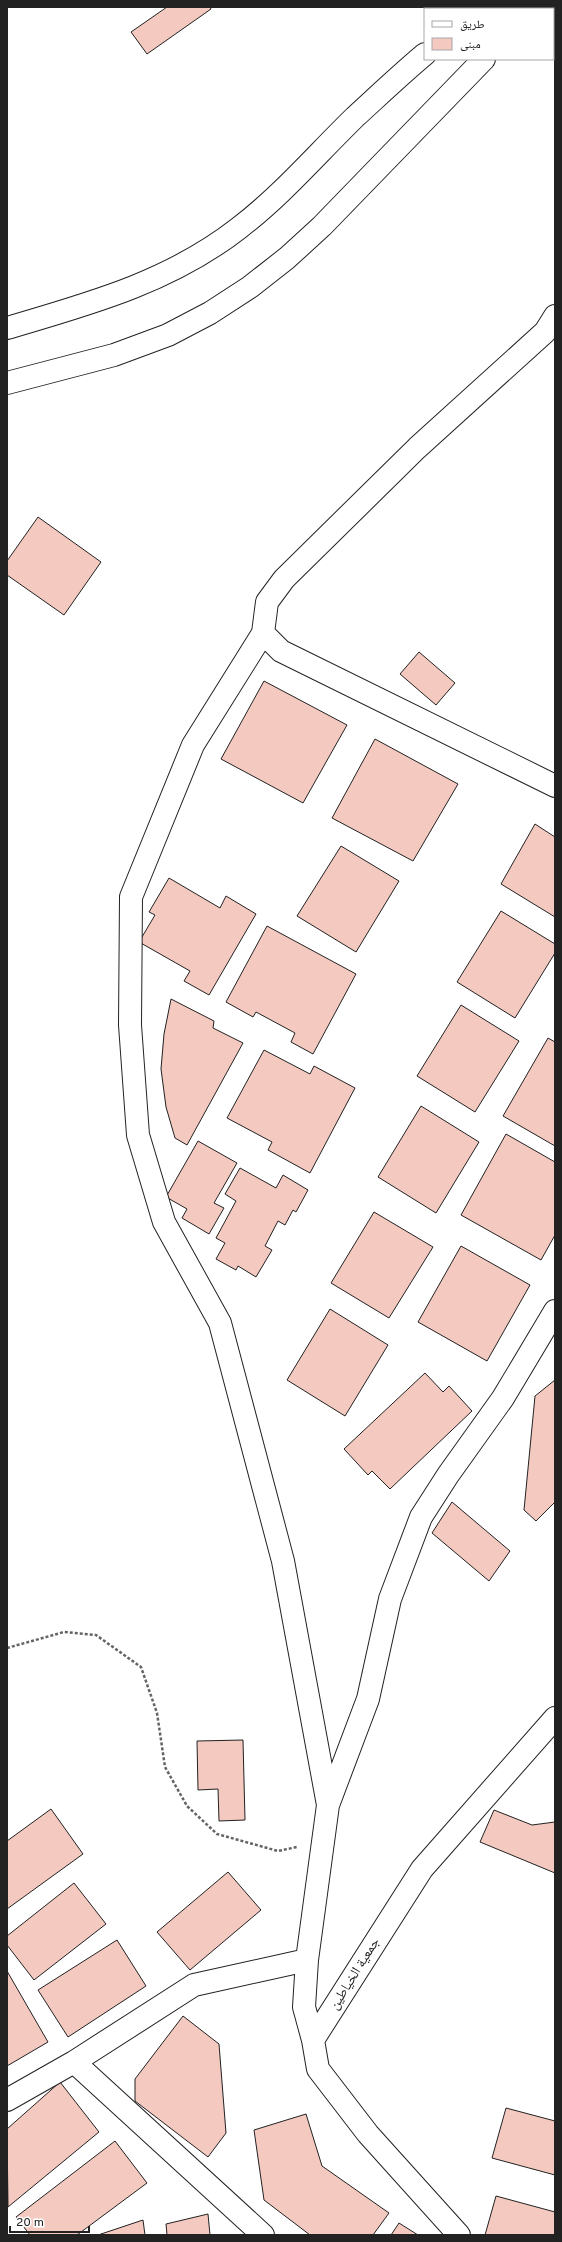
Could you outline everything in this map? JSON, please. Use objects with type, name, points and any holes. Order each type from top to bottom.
[{"type":"street","points":[[7,328],[106,299],[141,286],[208,250],[239,229],[296,180],[355,118],[424,55]]},
{"type":"street","points":[[7,383],[114,355],[168,335],[210,313],[250,287],[287,258],[322,226],[483,60]]},
{"type":"street","points":[[328,1805],[283,1561],[220,1323],[164,1222],[138,1135],[130,1025],[131,897],[194,745],[263,633],[267,602],[284,579],[417,448],[545,332],[555,316]]},
{"type":"street","points":[[263,633],[281,650],[555,786]]},
{"type":"street","points":[[459,2235],[368,2134],[318,2069],[313,2040],[304,2008],[307,1960],[328,1805],[368,1699],[390,1599],[421,1517],[448,1474],[503,1398],[555,1311]]},
{"type":"street","name":"جمعية الخياطين","points":[[313,2040],[422,1869],[555,1718]]},
{"type":"street","points":[[7,2100],[74,2062],[194,1985],[307,1960]]},
{"type":"street","points":[[74,2062],[263,2235]]},
{"type":"path","points":[[7,1648],[64,1632],[96,1636],[141,1667],[157,1713],[165,1767],[187,1806],[217,1834],[278,1851],[324,1843]]},
{"type":"building","points":[[167,7],[210,7],[211,9],[147,54],[131,32]]},
{"type":"building","points":[[38,517],[101,562],[64,615],[7,575],[7,561]]},
{"type":"building","points":[[419,652],[455,683],[436,705],[400,674]]},
{"type":"building","points":[[264,681],[347,725],[303,803],[221,759]]},
{"type":"building","points":[[375,739],[458,784],[413,861],[332,818]]},
{"type":"building","points":[[535,824],[555,837],[555,917],[501,884]]},
{"type":"building","points":[[341,846],[399,881],[356,952],[297,916]]},
{"type":"building","points":[[169,878],[220,908],[226,896],[256,914],[209,995],[184,981],[190,971],[139,942],[155,915],[149,912]]},
{"type":"building","points":[[501,911],[555,944],[555,953],[515,1018],[457,982]]},
{"type":"building","points":[[267,926],[356,974],[313,1054],[291,1042],[295,1033],[256,1012],[253,1017],[226,1002]]},
{"type":"building","points":[[171,999],[214,1021],[213,1028],[243,1043],[187,1145],[175,1138],[166,1107],[161,1069],[164,1034]]},
{"type":"building","points":[[461,1005],[519,1041],[475,1112],[417,1076]]},
{"type":"building","points":[[548,1038],[555,1042],[555,1146],[503,1116]]},
{"type":"building","points":[[264,1050],[310,1074],[314,1066],[355,1088],[310,1173],[268,1150],[272,1142],[227,1118]]},
{"type":"building","points":[[421,1106],[479,1142],[436,1213],[378,1177]]},
{"type":"building","points":[[506,1134],[555,1162],[555,1235],[541,1260],[461,1215]]},
{"type":"building","points":[[198,1141],[237,1163],[214,1203],[224,1208],[209,1234],[182,1218],[187,1209],[166,1197]]},
{"type":"building","points":[[240,1168],[276,1188],[283,1175],[308,1190],[296,1212],[293,1210],[285,1225],[278,1221],[265,1246],[272,1250],[256,1277],[238,1266],[236,1270],[216,1259],[225,1243],[216,1238],[236,1201],[225,1194]]},
{"type":"building","points":[[374,1212],[433,1247],[389,1318],[331,1283]]},
{"type":"building","points":[[461,1246],[530,1285],[487,1361],[418,1322]]},
{"type":"building","points":[[330,1309],[388,1345],[345,1416],[287,1380]]},
{"type":"building","points":[[425,1373],[443,1392],[449,1386],[472,1411],[390,1489],[372,1471],[368,1475],[344,1449]]},
{"type":"building","points":[[555,1380],[555,1502],[536,1521],[524,1510],[535,1396]]},
{"type":"building","points":[[452,1502],[510,1551],[489,1581],[432,1533]]},
{"type":"building","points":[[243,1740],[245,1820],[219,1821],[218,1789],[198,1790],[197,1741]]},
{"type":"building","points":[[51,1809],[83,1854],[7,1909],[7,1841]]},
{"type":"building","points":[[494,1810],[532,1825],[555,1822],[555,1873],[480,1842]]},
{"type":"building","points":[[228,1872],[261,1910],[190,1970],[157,1932]]},
{"type":"building","points":[[74,1883],[106,1924],[34,1980],[7,1945],[7,1936]]},
{"type":"building","points":[[117,1940],[146,1986],[68,2037],[38,1990]]},
{"type":"building","points":[[7,1971],[48,2042],[7,2066]]},
{"type":"building","points":[[183,2016],[219,2044],[226,2133],[208,2157],[135,2101],[135,2079]]},
{"type":"building","points":[[60,2082],[99,2132],[8,2207],[7,2129]]},
{"type":"building","points":[[506,2108],[555,2121],[555,2175],[492,2158]]},
{"type":"building","points":[[306,2114],[322,2166],[389,2213],[373,2235],[310,2235],[264,2200],[254,2130]]},
{"type":"building","points":[[115,2141],[147,2183],[77,2235],[30,2235],[16,2217]]},
{"type":"building","points":[[496,2196],[555,2212],[555,2235],[485,2235]]},
{"type":"building","points":[[208,2214],[210,2235],[167,2235],[166,2224]]},
{"type":"building","points":[[143,2220],[145,2235],[98,2235]]},
{"type":"building","points":[[399,2223],[418,2235],[391,2235]]}]
